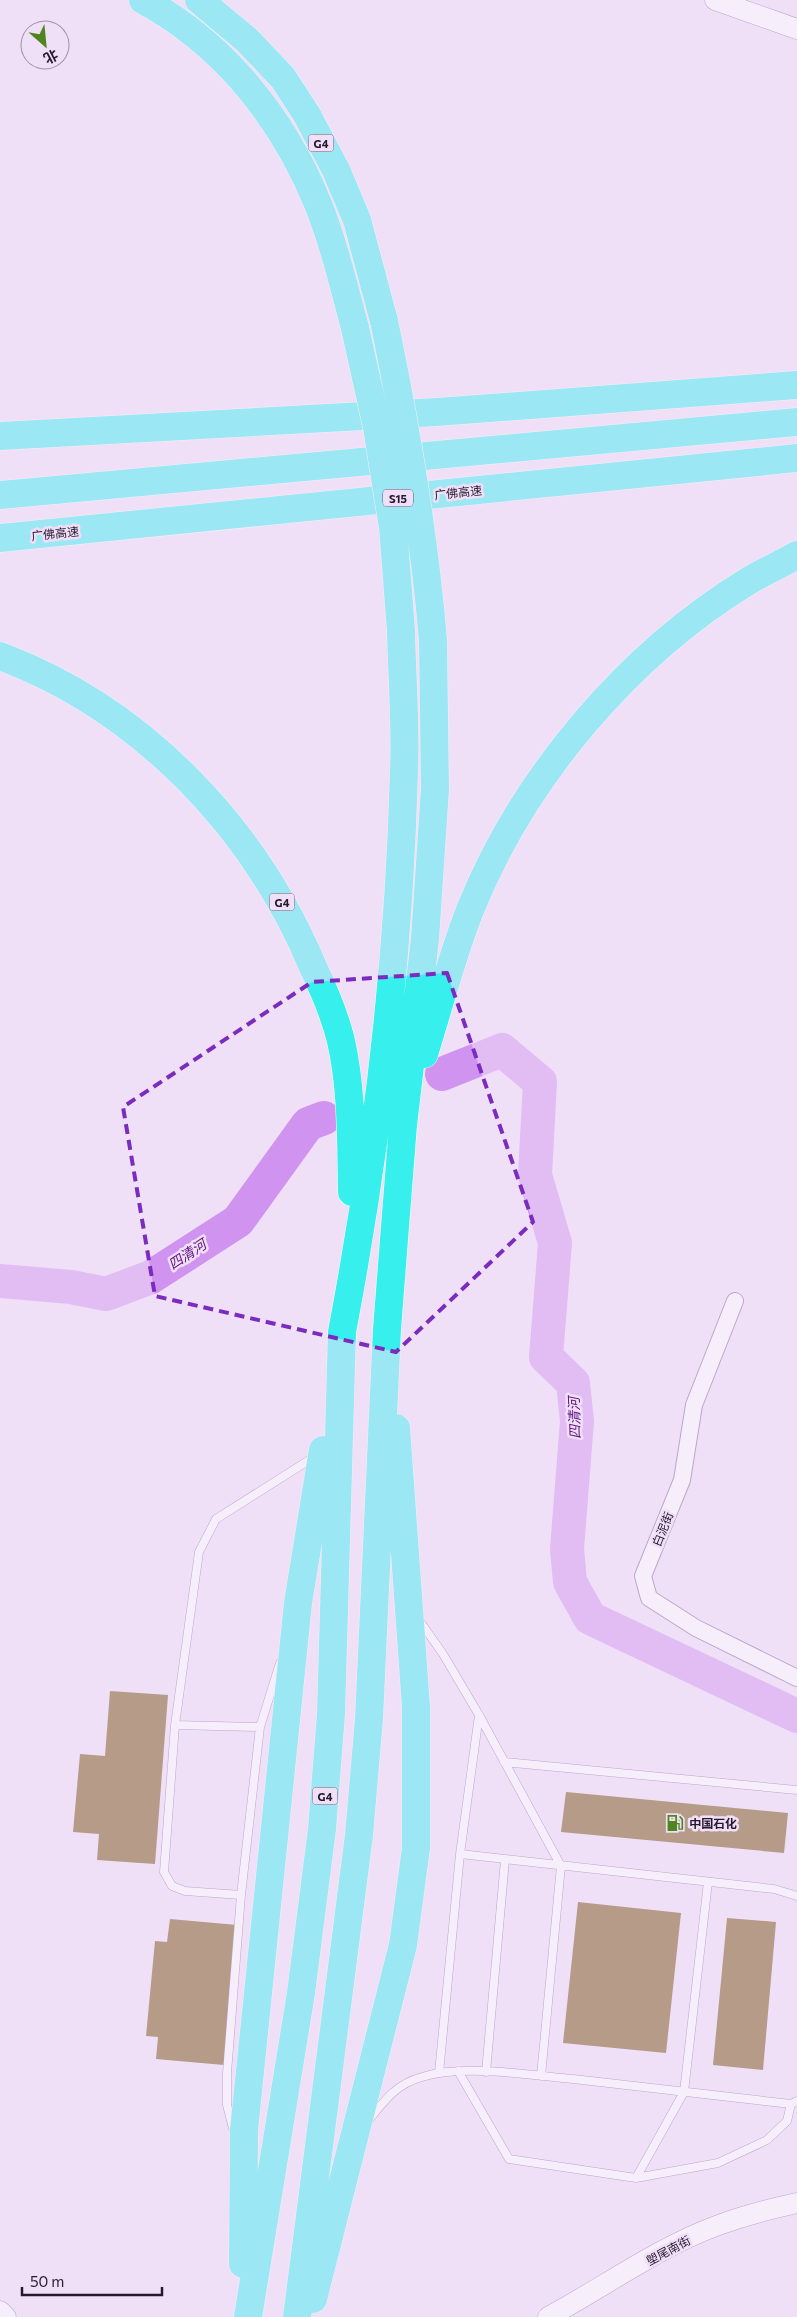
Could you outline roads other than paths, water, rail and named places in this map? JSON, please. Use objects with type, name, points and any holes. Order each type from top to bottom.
[{"type":"highway","points":[[143,0],[169,14],[246,82],[276,122],[301,165],[333,248],[355,328],[377,427],[393,527],[401,631],[405,770],[399,891],[384,1062],[354,1270]]},
{"type":"highway","name":"G4","points":[[199,0],[247,40],[283,78],[307,114],[336,170],[357,220],[384,321],[406,427],[426,560],[433,640],[435,788],[425,939],[403,1125],[387,1329],[369,1719],[359,1835],[297,2317]]},
{"type":"highway","points":[[0,436],[437,412],[797,385]]},
{"type":"highway","points":[[0,495],[797,422]]},
{"type":"highway","name":"广佛高速","points":[[0,538],[797,458]]},
{"type":"highway","points":[[403,1125],[446,982],[471,909],[504,839],[545,771],[589,717],[637,669],[691,621],[750,580],[797,556]]},
{"type":"highway","name":"G4","points":[[0,656],[22,664],[82,696],[131,729],[178,769],[209,801],[245,846],[279,895],[303,941],[323,990],[340,1040],[349,1095],[354,1270],[342,1332],[331,1714],[322,1829],[301,1993],[248,2317]]},
{"type":"highway","points":[[307,2317],[317,2288],[403,1944],[416,1848],[416,1706],[387,1329]]},
{"type":"highway","points":[[242,2317],[244,2130],[298,1603],[342,1332]]},
{"type":"street","points":[[715,0],[797,29]]},
{"type":"street","name":"白泥街","points":[[735,1301],[694,1405],[682,1480],[643,1576],[649,1598],[696,1628],[797,1678]]},
{"type":"street","name":"塱尾南街","points":[[548,2317],[668,2248],[714,2226],[754,2213],[797,2203]]},
{"type":"street","points":[[0,2311],[6,2317]]},
{"type":"lane","points":[[241,1895],[185,1891],[172,1886],[164,1872],[175,1725],[198,1552],[216,1519],[322,1452]]},
{"type":"lane","points":[[244,2169],[227,2104],[241,1895],[260,1726],[298,1603]]},
{"type":"lane","points":[[408,1604],[443,1654],[479,1715],[561,1866],[541,2076]]},
{"type":"lane","points":[[439,2073],[460,1854],[479,1715]]},
{"type":"lane","points":[[175,1725],[260,1726]]},
{"type":"lane","points":[[504,1762],[797,1790]]},
{"type":"lane","points":[[460,1854],[774,1889],[797,1896]]},
{"type":"lane","points":[[486,2072],[505,1860]]},
{"type":"lane","points":[[636,2178],[684,2092],[708,1882]]},
{"type":"lane","points":[[353,2141],[390,2093],[405,2084],[439,2073],[458,2071],[541,2076],[794,2102],[787,2121],[767,2140],[718,2163],[636,2178],[509,2159],[458,2071]]},
{"type":"waterway","name":"四清河","points":[[442,1074],[502,1050],[540,1082],[535,1175],[555,1243],[546,1357],[573,1383],[577,1421],[567,1549],[570,1582],[590,1618],[797,1716]]},
{"type":"waterway","name":"四清河","points":[[0,1281],[71,1287],[106,1294],[151,1277],[238,1221],[308,1124],[324,1118]]},
{"type":"place","name":"中国石化","points":[[675,1823]]}]
